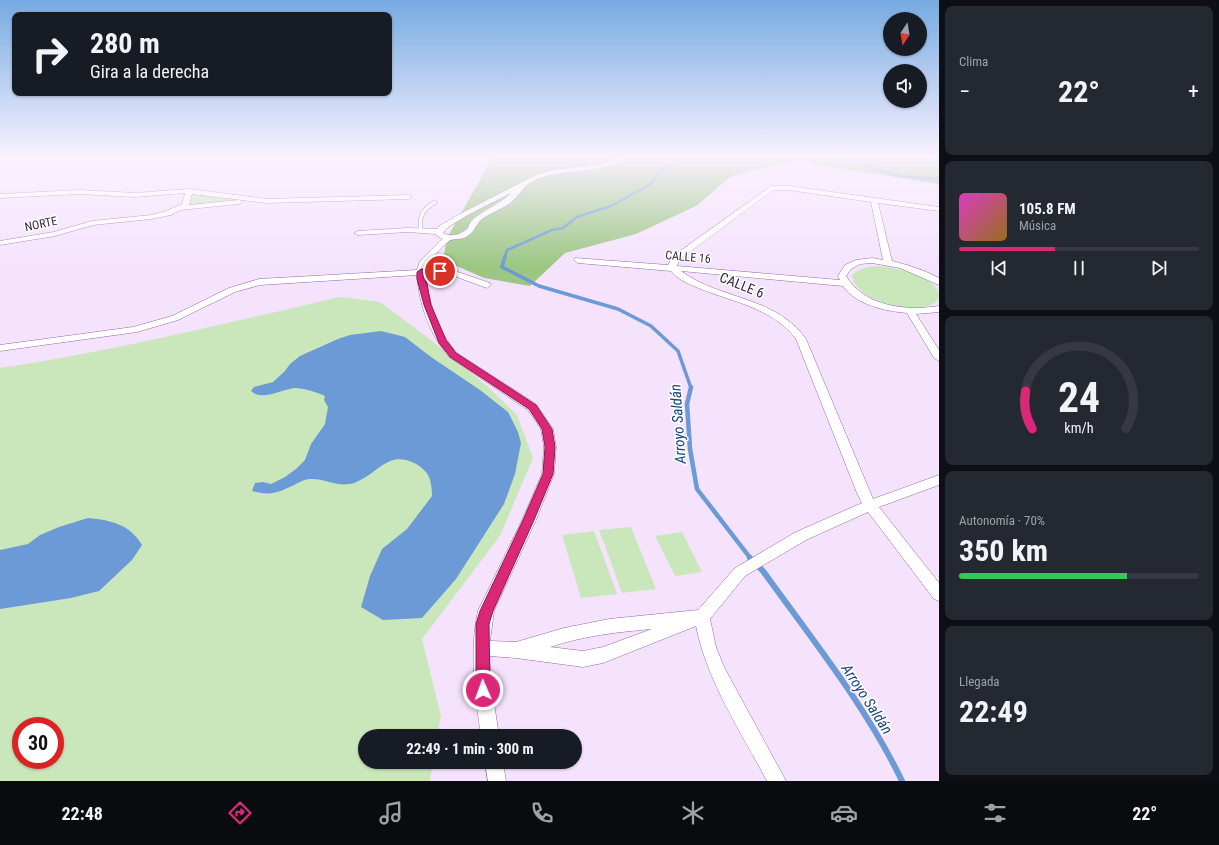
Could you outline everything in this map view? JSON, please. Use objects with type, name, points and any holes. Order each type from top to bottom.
[{"type":"street","points":[[0,196],[70,192]]},
{"type":"street","points":[[87,192],[135,195],[169,192]]},
{"type":"street","points":[[180,208],[185,204],[189,192]]},
{"type":"street","points":[[200,192],[279,202],[408,197]]},
{"type":"street","points":[[489,729],[483,690],[482,624],[486,611],[529,520],[548,474],[550,447],[547,429],[532,407],[453,355],[447,349],[442,341],[427,305],[421,279],[421,272],[423,263],[443,235],[442,228],[493,199],[508,192]]},
{"type":"street","points":[[358,233],[421,230],[443,235],[463,236],[472,229],[473,224],[479,218],[507,202],[515,192]]},
{"type":"street","points":[[673,268],[672,264],[676,258],[765,192]]},
{"type":"street","points":[[820,192],[939,209]]},
{"type":"street","name":"NORTE","points":[[0,243],[55,234],[92,223],[151,217],[180,208],[256,200]]},
{"type":"street","points":[[874,200],[888,262]]},
{"type":"street","points":[[457,219],[466,220],[473,224]]},
{"type":"street","name":"CALLE 16","points":[[578,260],[844,283]]},
{"type":"street","points":[[939,282],[916,269],[888,262],[873,261],[850,265],[844,270],[842,276],[844,283],[852,290],[870,301],[894,309],[910,311],[939,309]]},
{"type":"street","name":"CALLE 6","points":[[673,268],[678,274],[687,279],[772,313],[789,325],[795,332],[800,339],[860,486],[870,505],[939,594]]},
{"type":"street","points":[[0,348],[134,330],[150,326],[188,313],[232,290],[259,282],[431,271],[461,274],[487,286]]},
{"type":"street","points":[[910,311],[939,358]]},
{"type":"street","points":[[482,648],[516,650],[583,659],[603,655],[702,617],[740,572],[801,536],[870,505],[939,480]]},
{"type":"street","points":[[516,650],[564,635],[609,626],[702,617]]},
{"type":"street","points":[[702,617],[708,647],[717,671],[777,781]]},
{"type":"street","points":[[495,769],[497,781]]},
{"type":"lane","points":[[421,230],[419,222],[424,209],[435,202]]},
{"type":"green space","points":[[473,192],[712,192],[696,206],[636,234],[565,253],[530,286],[484,278],[443,260],[447,238]]},
{"type":"green space","points":[[193,194],[238,200],[190,206]]},
{"type":"green space","points":[[878,266],[911,273],[928,280],[938,291],[938,300],[927,306],[915,308],[888,304],[874,299],[863,292],[855,284],[852,275],[864,268]]},
{"type":"green space","points":[[340,297],[380,302],[427,337],[487,386],[517,415],[533,458],[500,536],[422,639],[441,716],[438,729],[358,729],[358,769],[432,769],[430,781],[0,781],[0,368],[128,345]]},
{"type":"green space","points":[[631,527],[656,589],[622,593],[599,530]]},
{"type":"green space","points":[[594,531],[617,594],[581,598],[562,535]]},
{"type":"green space","points":[[682,532],[702,572],[675,576],[655,536]]},
{"type":"water","points":[[381,331],[405,337],[431,357],[480,390],[508,412],[518,432],[521,443],[515,474],[504,504],[456,579],[422,618],[383,620],[361,607],[370,576],[382,549],[407,529],[432,496],[429,477],[426,472],[415,463],[400,459],[390,461],[354,483],[336,484],[316,479],[308,479],[274,493],[252,491],[255,483],[263,482],[271,484],[285,477],[305,460],[311,444],[325,424],[328,407],[324,400],[325,396],[310,390],[294,388],[272,394],[261,395],[255,394],[251,391],[254,387],[273,382],[300,356],[338,339],[350,335]]},
{"type":"water","points":[[88,518],[119,524],[132,532],[142,545],[132,560],[99,591],[71,598],[0,609],[0,550],[28,544],[40,535]]},
{"type":"waterway","name":"Arroyo Saldán","points":[[505,257],[507,250],[552,230],[563,228],[577,217],[611,206],[636,192]]},
{"type":"waterway","name":"Arroyo Saldán","points":[[505,256],[502,267],[539,286],[618,309],[651,326],[678,351],[691,388]]},
{"type":"waterway","name":"Arroyo Saldán","points":[[691,388],[687,404],[690,449],[697,489],[751,559]]},
{"type":"waterway","name":"Arroyo Saldán","points":[[751,559],[763,571],[837,673],[872,726],[902,781]]},
{"type":"route","points":[[440,271],[421,272],[421,279],[427,305],[442,341],[447,349],[453,355],[532,407],[539,415],[547,429],[550,447],[548,474],[529,520],[486,611],[482,624],[483,690]]}]
